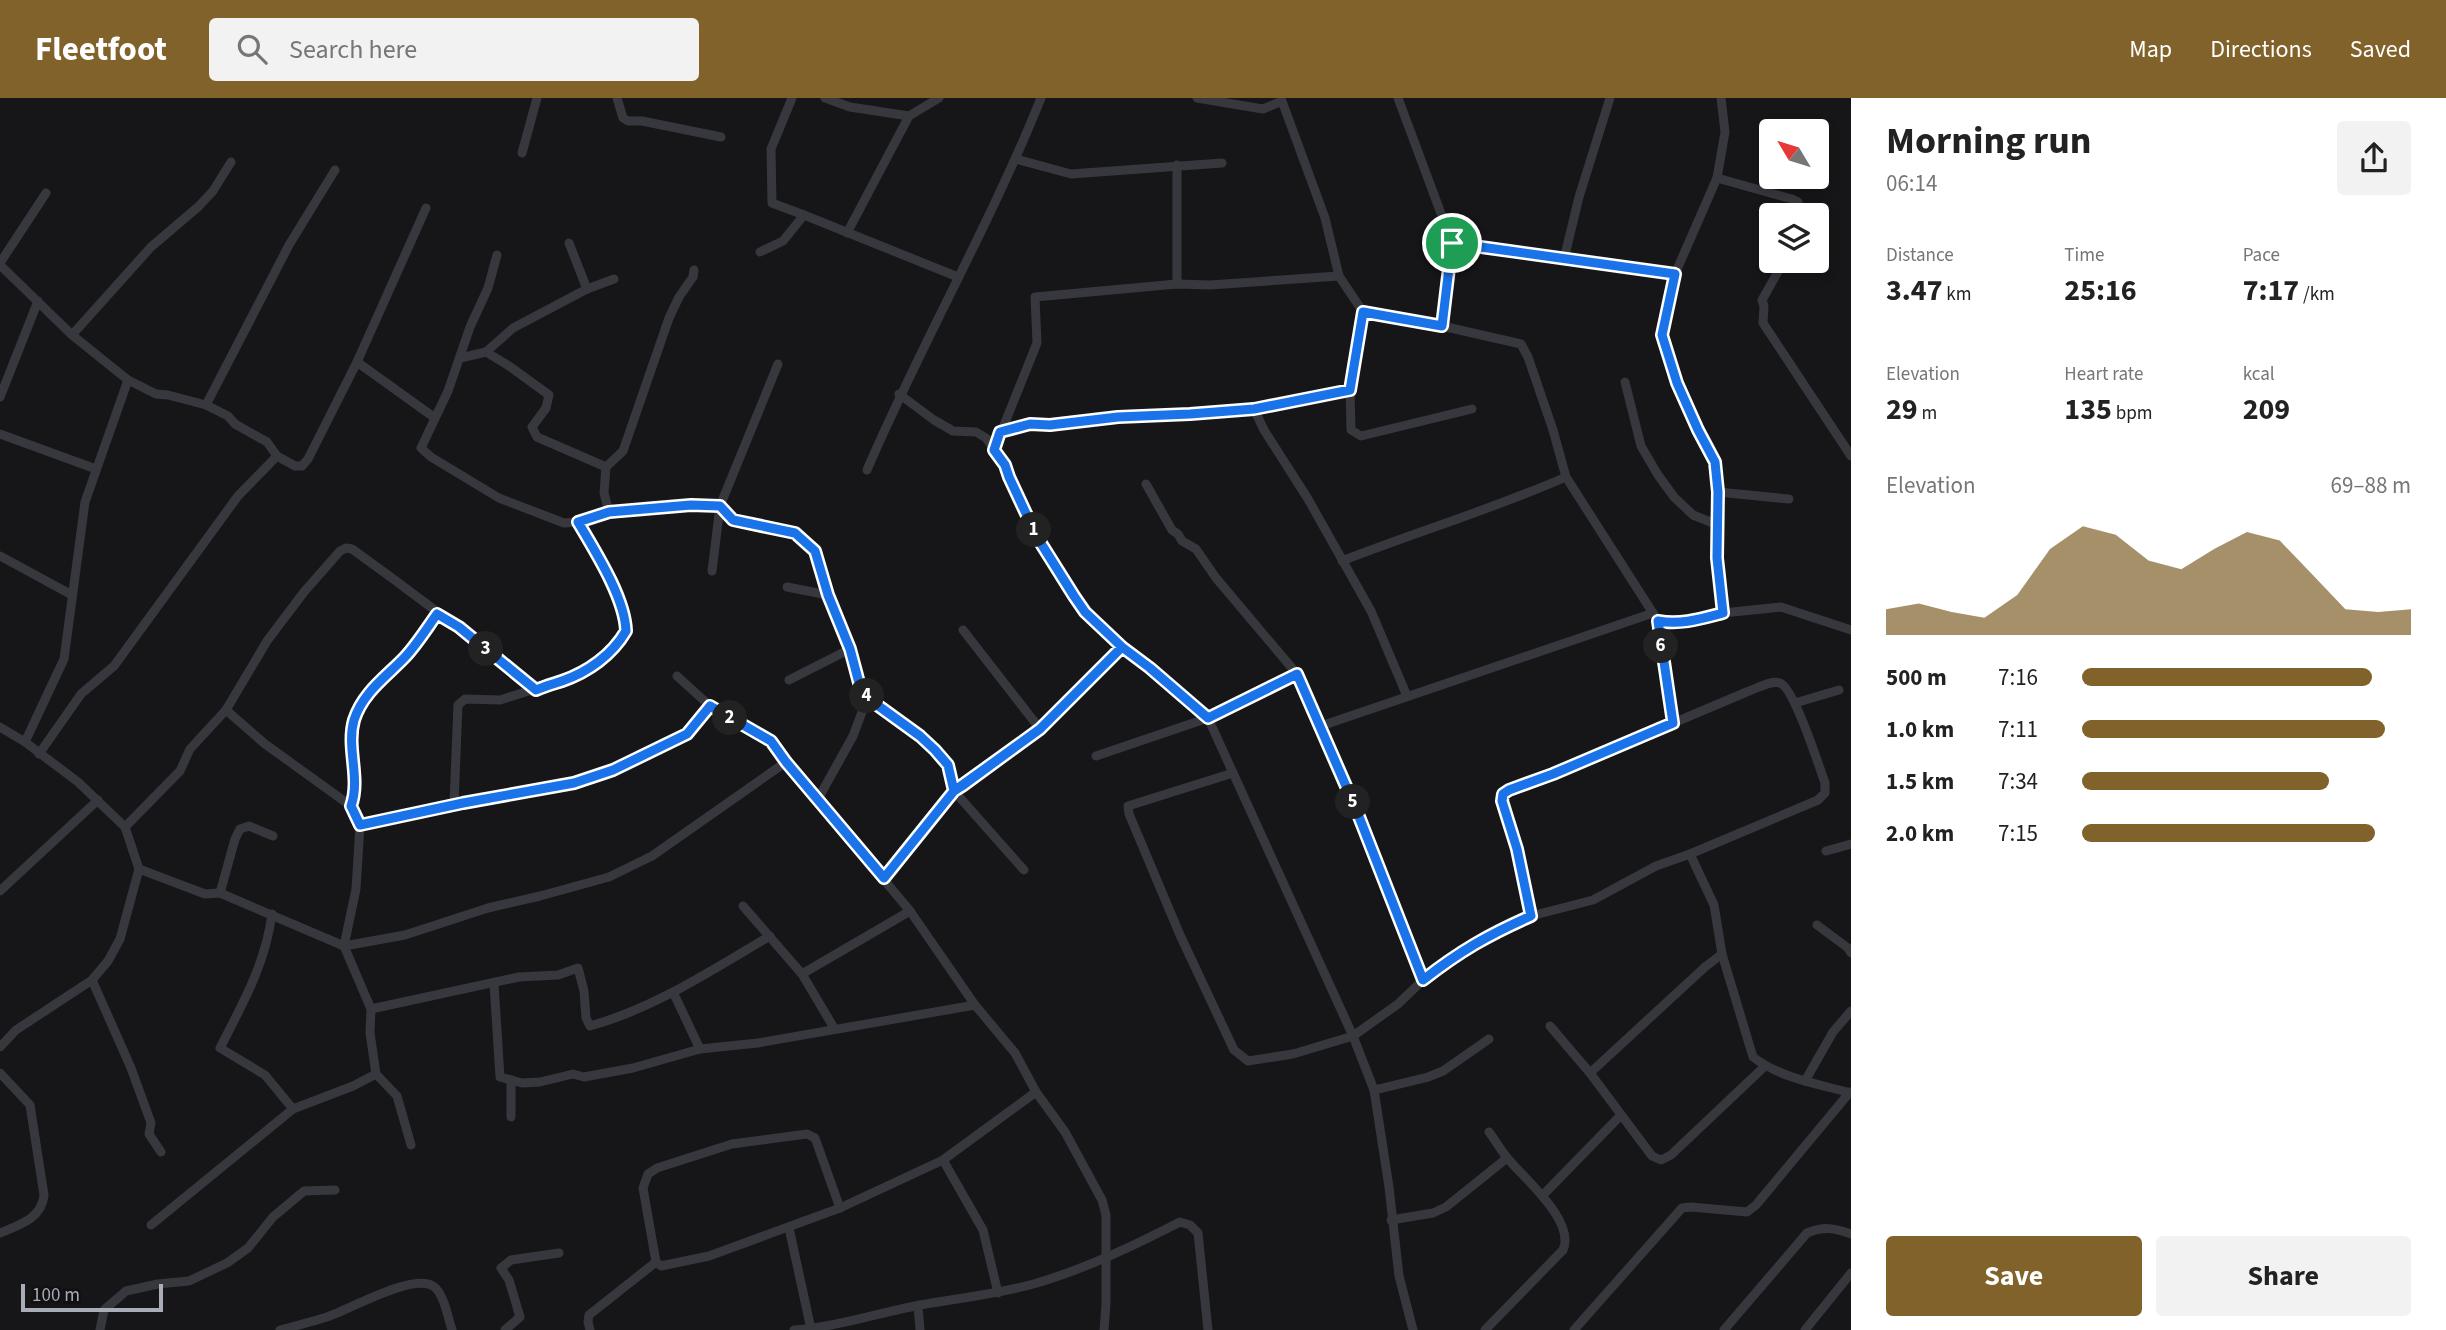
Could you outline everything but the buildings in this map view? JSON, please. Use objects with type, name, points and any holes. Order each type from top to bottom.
[{"type":"street","points":[[522,153],[537,98]]},
{"type":"street","points":[[617,98],[624,118],[628,121],[642,121],[721,137]]},
{"type":"street","points":[[792,98],[771,149],[772,203],[958,276]]},
{"type":"street","points":[[825,98],[849,107],[909,116]]},
{"type":"street","points":[[847,233],[909,116],[939,98]]},
{"type":"street","points":[[867,470],[899,394],[1016,159],[1041,98]]},
{"type":"street","points":[[1197,98],[1263,108],[1282,100],[1325,218],[1339,276],[1363,312],[1350,390],[1351,430],[1361,436],[1472,409]]},
{"type":"street","points":[[1398,98],[1452,243],[1442,326]]},
{"type":"street","points":[[1564,259],[1578,197],[1610,98]]},
{"type":"street","points":[[1721,98],[1725,132],[1717,178],[1675,274],[1662,335],[1677,383],[1715,462],[1718,492],[1717,558],[1723,613]]},
{"type":"street","points":[[1016,159],[1071,174],[1222,163]]},
{"type":"street","points":[[72,335],[151,247],[213,191],[232,162]]},
{"type":"street","points":[[1177,165],[1177,284]]},
{"type":"street","points":[[206,405],[289,246],[335,170]]},
{"type":"street","points":[[1717,178],[1798,203]]},
{"type":"street","points":[[46,193],[0,264],[72,335],[128,380],[156,394],[206,405],[228,416],[235,424],[268,442],[277,456],[295,466],[302,466],[308,459],[357,362],[426,208]]},
{"type":"street","points":[[760,252],[783,242],[804,215]]},
{"type":"street","points":[[569,243],[587,289]]},
{"type":"street","points":[[1452,243],[1675,274]]},
{"type":"street","points":[[497,255],[488,288],[470,327],[445,399],[421,448],[431,457],[499,498],[564,523],[578,522],[609,512],[691,505],[720,506],[733,520],[795,533],[815,551],[828,595],[850,649],[862,694],[935,750],[948,765],[954,791],[1024,870]]},
{"type":"street","points":[[609,512],[604,493],[606,467],[623,451],[669,318],[693,277],[694,270]]},
{"type":"street","points":[[1777,273],[1762,300],[1763,323],[1851,456]]},
{"type":"street","points":[[994,450],[1037,343],[1035,297],[1177,284],[1210,285],[1339,276]]},
{"type":"street","points":[[460,358],[486,352],[513,328],[587,289],[614,279]]},
{"type":"street","points":[[0,397],[38,301]]},
{"type":"street","points":[[1363,312],[1521,344],[1549,418],[1566,477],[1655,617],[1673,723]]},
{"type":"street","points":[[486,352],[549,395],[546,408],[532,427],[537,436],[606,467]]},
{"type":"street","points":[[357,362],[435,418]]},
{"type":"street","points":[[712,571],[720,506],[778,364]]},
{"type":"street","points":[[25,742],[64,659],[83,512],[128,380]]},
{"type":"street","points":[[1625,382],[1640,446],[1658,475],[1674,497],[1693,514],[1718,524]]},
{"type":"street","points":[[1000,432],[1030,424],[1050,425],[1118,417],[1254,409],[1350,390]]},
{"type":"street","points":[[899,394],[953,432],[976,432],[986,438],[1005,465],[1037,537],[1085,612],[1122,647],[1208,718],[1353,1036],[1374,1090],[1385,1154],[1399,1276],[1413,1330]]},
{"type":"street","points":[[1254,409],[1371,611],[1407,696]]},
{"type":"street","points":[[0,434],[96,469]]},
{"type":"street","points":[[39,754],[81,694],[114,666],[238,496],[277,456]]},
{"type":"street","points":[[1342,561],[1530,493],[1566,477]]},
{"type":"street","points":[[1146,484],[1172,530],[1182,541],[1196,549],[1216,578],[1297,674],[1356,809],[1423,980]]},
{"type":"street","points":[[1718,492],[1789,499]]},
{"type":"street","points":[[454,804],[458,705],[461,701],[500,700],[576,676],[594,666],[621,640],[626,631],[626,618],[608,575],[578,522]]},
{"type":"street","points":[[125,827],[173,780],[199,738],[226,709],[267,640],[304,592],[340,551],[346,548],[352,549],[437,614],[459,627],[536,690]]},
{"type":"street","points":[[0,556],[72,595]]},
{"type":"street","points":[[787,587],[828,595]]},
{"type":"street","points":[[1321,726],[1655,617],[1671,624],[1723,613],[1781,607],[1851,630]]},
{"type":"street","points":[[351,806],[356,787],[352,735],[355,718],[377,683],[408,653],[437,614]]},
{"type":"street","points":[[963,630],[1040,729]]},
{"type":"street","points":[[884,878],[954,791],[1040,729],[1122,647]]},
{"type":"street","points":[[789,680],[850,649]]},
{"type":"street","points":[[1096,756],[1208,718],[1297,674]]},
{"type":"street","points":[[677,676],[710,706],[771,741],[910,911],[975,1005],[1015,1053],[1036,1092],[1065,1132],[1102,1200],[1106,1215],[1107,1259],[1104,1330]]},
{"type":"street","points":[[1233,773],[1128,806],[1144,853],[1234,1050],[1248,1061],[1293,1054],[1353,1036],[1398,1004],[1456,954],[1491,934],[1531,916],[1592,900],[1657,866],[1690,855],[1818,800],[1825,793],[1825,783],[1795,703],[1786,687],[1780,683],[1770,683],[1503,794],[1502,801],[1517,849],[1531,916]]},
{"type":"street","points":[[1795,703],[1839,691]]},
{"type":"street","points":[[818,799],[853,736],[868,696]]},
{"type":"street","points":[[360,825],[454,804],[574,783],[613,770],[687,734],[710,706]]},
{"type":"street","points":[[226,709],[265,744],[351,806],[360,825],[356,889],[344,946],[371,1009],[370,1033],[376,1074],[397,1096],[411,1145]]},
{"type":"street","points":[[0,727],[25,742],[78,782],[125,827],[139,869],[120,939],[108,961],[92,980],[16,1030],[0,1047]]},
{"type":"street","points":[[139,869],[205,894],[220,893],[344,946],[405,935],[488,908],[609,877],[652,856],[786,762]]},
{"type":"street","points":[[0,891],[98,800]]},
{"type":"street","points":[[220,893],[240,829],[249,826],[272,836]]},
{"type":"street","points":[[1826,851],[1851,844]]},
{"type":"street","points":[[1574,1330],[1682,1208],[1747,1212],[1756,1205],[1850,1092],[1805,1081],[1765,1066],[1754,1056],[1723,954],[1714,905],[1690,855]]},
{"type":"street","points":[[743,906],[802,974],[834,1028]]},
{"type":"street","points":[[802,974],[910,911]]},
{"type":"street","points":[[272,914],[265,951],[220,1048],[265,1075],[293,1109]]},
{"type":"street","points":[[1817,925],[1851,953]]},
{"type":"street","points":[[371,1009],[519,977],[558,975],[578,968],[584,991],[586,1018],[590,1026],[604,1023],[673,992],[769,936]]},
{"type":"street","points":[[1590,1073],[1704,967],[1723,954]]},
{"type":"street","points":[[92,980],[131,1068],[151,1123],[149,1134],[161,1152]]},
{"type":"street","points":[[494,984],[500,1077],[540,1082],[573,1074],[584,1077],[633,1068],[700,1049],[758,1042],[975,1005]]},
{"type":"street","points":[[673,992],[700,1049]]},
{"type":"street","points":[[1805,1081],[1833,1032],[1851,1011]]},
{"type":"street","points":[[1550,1026],[1590,1073],[1652,1156],[1661,1160],[1671,1155],[1765,1066]]},
{"type":"street","points":[[1374,1090],[1443,1071],[1489,1039]]},
{"type":"street","points":[[0,1073],[30,1105],[44,1195],[43,1203],[35,1216],[0,1233]]},
{"type":"street","points":[[151,1225],[293,1109],[353,1086],[376,1074]]},
{"type":"street","points":[[511,1080],[511,1117]]},
{"type":"street","points":[[840,1208],[815,1138],[807,1134],[732,1144],[657,1168],[648,1174],[643,1188],[656,1262],[661,1266],[709,1256],[840,1208],[943,1160],[1036,1092]]},
{"type":"street","points":[[1543,1195],[1621,1115]]},
{"type":"street","points":[[1485,1330],[1563,1250],[1567,1242],[1566,1233],[1543,1195],[1507,1158],[1489,1132]]},
{"type":"street","points":[[1391,1220],[1433,1213],[1446,1207],[1507,1158]]},
{"type":"street","points":[[943,1160],[983,1230],[998,1293]]},
{"type":"street","points":[[100,1330],[104,1310],[127,1291],[189,1281],[227,1263],[247,1248],[273,1217],[303,1191],[335,1189]]},
{"type":"street","points":[[794,1330],[867,1319],[918,1306],[998,1293],[1037,1283],[1107,1259],[1180,1222],[1191,1224],[1198,1233],[1208,1330]]},
{"type":"street","points":[[1724,1330],[1807,1233],[1820,1227],[1831,1227],[1851,1234]]},
{"type":"street","points":[[789,1228],[811,1329]]},
{"type":"street","points":[[505,1330],[520,1317],[509,1280],[501,1268],[511,1260],[559,1253]]},
{"type":"street","points":[[590,1330],[589,1315],[656,1262]]},
{"type":"street","points":[[1805,1330],[1851,1273]]},
{"type":"street","points":[[279,1330],[329,1316],[373,1296],[421,1283],[431,1284],[438,1290],[452,1330]]},
{"type":"street","points":[[918,1306],[920,1330]]},
{"type":"route","points":[[1452,243],[1442,326],[1363,312],[1350,390],[1254,409],[1118,417],[1050,425],[1030,424],[1000,432],[994,450],[1005,465],[1037,537],[1085,612],[1122,647],[1040,729],[954,791],[884,878],[771,741],[710,706],[687,734],[613,770],[574,783],[415,812],[360,825],[351,806],[356,787],[352,735],[355,718],[377,683],[402,660],[437,614],[459,627],[536,690],[558,683],[594,666],[621,640],[626,631],[626,618],[603,565],[578,522],[609,512],[691,505],[720,506],[733,520],[795,533],[815,551],[828,595],[850,649],[862,694],[935,750],[948,765],[954,791],[962,786],[1040,729],[1082,688],[1122,647],[1208,718],[1297,674],[1356,809],[1423,980],[1456,954],[1531,916],[1517,849],[1502,801],[1503,794],[1673,723],[1658,621],[1671,624],[1690,622],[1723,613],[1717,558],[1718,492],[1715,462],[1677,383],[1662,335],[1675,274],[1452,243]]}]
